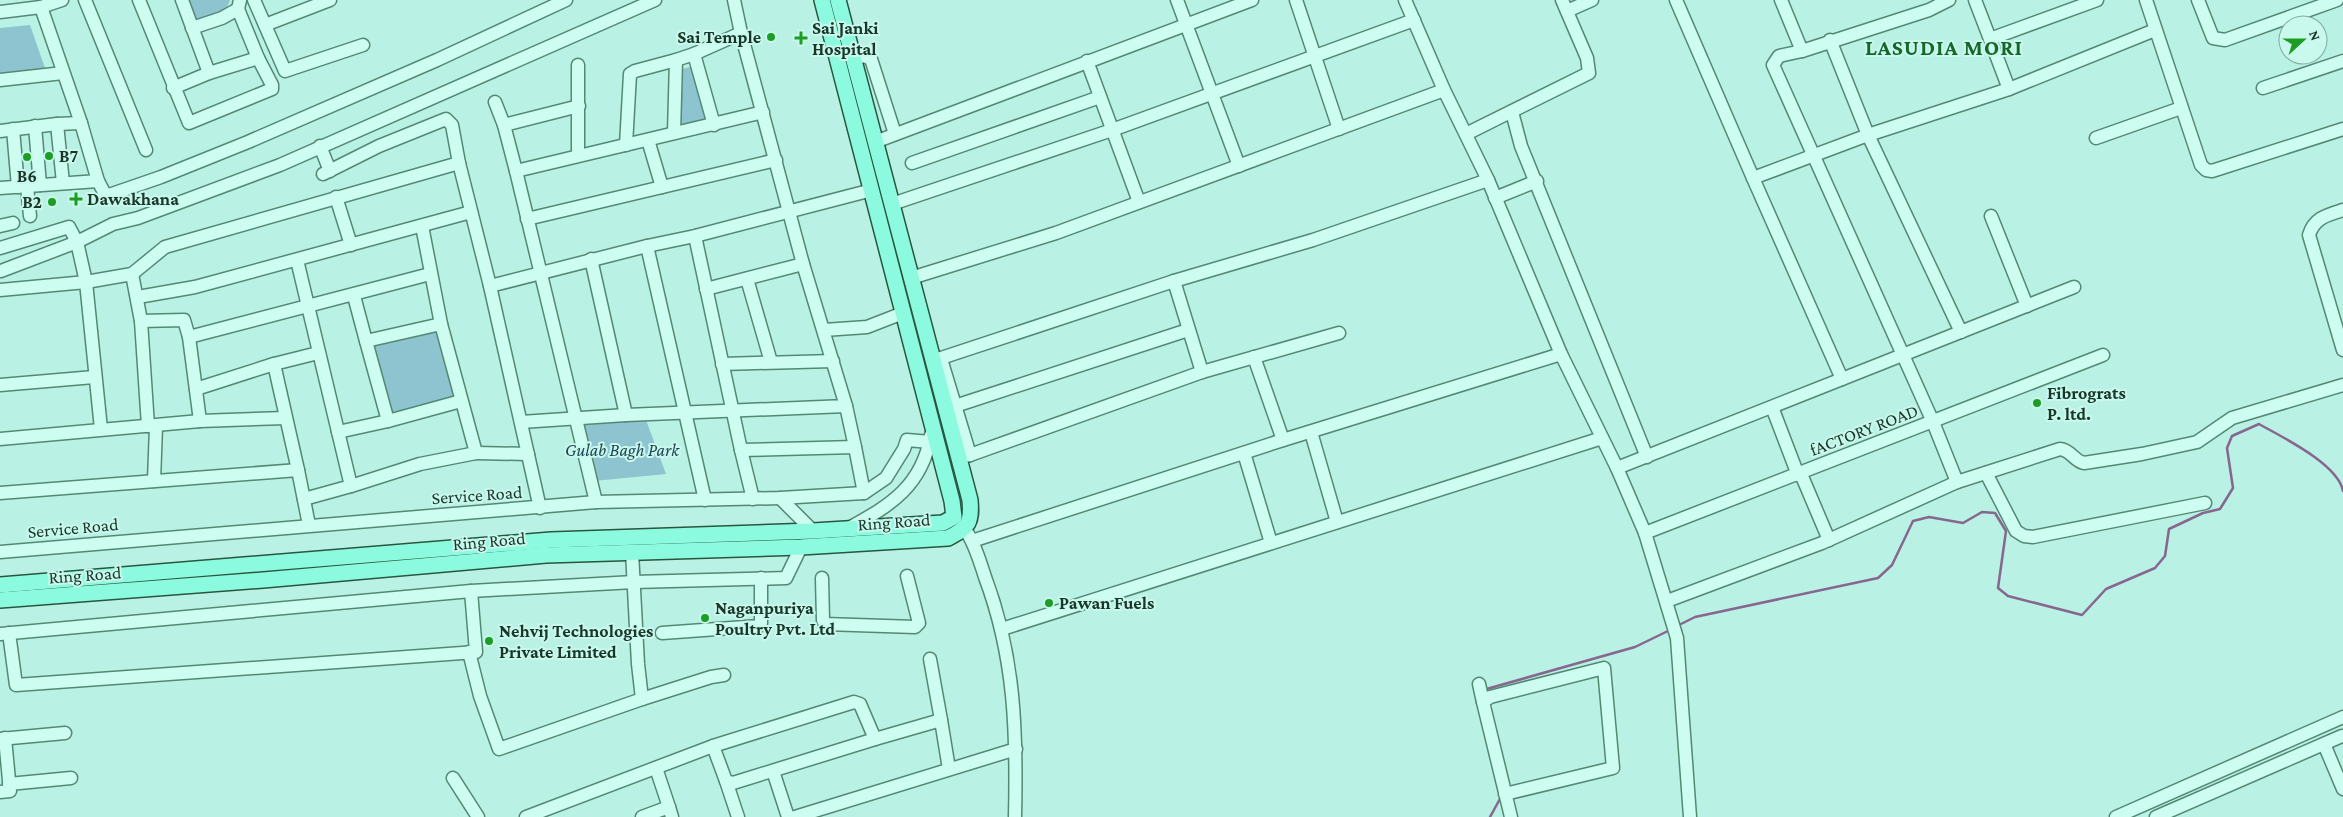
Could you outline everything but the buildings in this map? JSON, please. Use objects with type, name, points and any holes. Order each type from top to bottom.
[{"type":"main road","points":[[822,0],[903,313],[931,435],[954,518]]},
{"type":"main road","points":[[838,0],[911,278],[964,456],[970,500],[969,529]]},
{"type":"main road","name":"Ring Road","points":[[0,585],[551,540],[813,531],[943,523],[954,518]]},
{"type":"main road","name":"Ring Road","points":[[0,600],[263,580],[546,554],[801,547],[948,538],[969,529]]},
{"type":"street","points":[[0,12],[41,7],[62,0]]},
{"type":"street","points":[[85,0],[146,150]]},
{"type":"street","points":[[140,0],[173,88],[189,124],[269,91],[272,85],[258,58],[239,4],[222,18],[192,28]]},
{"type":"street","points":[[182,0],[208,73]]},
{"type":"street","points":[[254,0],[285,71],[363,45]]},
{"type":"street","points":[[265,25],[330,0]]},
{"type":"street","points":[[41,7],[81,123],[98,181],[106,196],[161,176],[437,60],[566,0]]},
{"type":"street","points":[[1,272],[77,242],[113,224],[138,218],[271,168],[655,0]]},
{"type":"street","points":[[734,0],[741,33],[803,264],[846,406],[864,493],[886,478],[904,449],[907,440],[931,435],[920,469],[910,485],[895,501],[847,529]]},
{"type":"street","points":[[1176,0],[1239,166]]},
{"type":"street","points":[[875,142],[1252,0]]},
{"type":"street","points":[[1296,0],[1339,129]]},
{"type":"street","points":[[1405,0],[1444,90],[1488,180],[1561,354],[1617,468],[1645,533],[1677,638],[1690,817]]},
{"type":"street","points":[[1466,134],[1589,73],[1587,58],[1565,6],[1592,0]]},
{"type":"street","points":[[1676,0],[1842,379]]},
{"type":"street","points":[[1781,0],[1802,51]]},
{"type":"street","points":[[1948,0],[1927,5],[1802,51],[1779,56],[1773,65],[1903,354],[1957,482]]},
{"type":"street","points":[[1974,0],[2009,89]]},
{"type":"street","points":[[1990,39],[2097,0]]},
{"type":"street","points":[[2146,0],[2201,165],[2206,170],[2212,171],[2343,129]]},
{"type":"street","points":[[2198,0],[2213,38],[2218,40],[2225,40],[2337,0]]},
{"type":"street","points":[[892,204],[1112,130],[1414,20]]},
{"type":"street","points":[[1753,178],[1868,135],[2009,89],[2155,30]]},
{"type":"street","points":[[626,144],[630,74],[634,71],[694,54],[741,33]]},
{"type":"street","points":[[1830,40],[1868,135],[1961,332]]},
{"type":"street","points":[[694,54],[714,125]]},
{"type":"street","points":[[853,59],[864,56],[871,59],[895,134]]},
{"type":"street","points":[[173,88],[208,73],[258,58]]},
{"type":"street","points":[[674,133],[676,60]]},
{"type":"street","points":[[1087,61],[1139,202]]},
{"type":"street","points":[[2263,88],[2343,61]]},
{"type":"street","points":[[578,65],[578,155]]},
{"type":"street","points":[[0,80],[63,73]]},
{"type":"street","points":[[911,278],[1056,233],[1444,90]]},
{"type":"street","points":[[912,163],[1100,97]]},
{"type":"street","points":[[495,102],[504,125],[516,171],[574,418],[596,502]]},
{"type":"street","points":[[504,125],[579,106]]},
{"type":"street","points":[[2096,138],[2181,108]]},
{"type":"street","points":[[516,171],[763,112]]},
{"type":"street","points":[[1512,112],[1521,146],[1537,181],[1604,355],[1647,457]]},
{"type":"street","points":[[320,146],[327,172],[379,146],[446,119],[452,125],[459,163],[490,286],[540,508]]},
{"type":"street","points":[[0,131],[35,126],[81,123]]},
{"type":"street","points":[[57,124],[63,183]]},
{"type":"street","points":[[35,126],[40,185]]},
{"type":"street","points":[[13,129],[30,216]]},
{"type":"street","points":[[648,140],[662,187]]},
{"type":"street","points":[[527,219],[776,160]]},
{"type":"street","points":[[0,290],[86,282],[132,274],[165,247],[459,163]]},
{"type":"street","points":[[1339,333],[1202,372],[964,456],[955,406],[936,360],[1174,281],[1314,240],[1488,180]]},
{"type":"street","points":[[0,188],[98,181]]},
{"type":"street","points":[[1495,198],[1537,181]]},
{"type":"street","points":[[490,286],[591,259],[695,236],[872,190]]},
{"type":"street","points":[[336,197],[351,245]]},
{"type":"street","points":[[2343,210],[2322,217],[2312,226],[2309,235],[2343,350]]},
{"type":"street","points":[[138,297],[195,287],[471,212]]},
{"type":"street","points":[[1991,216],[2027,306]]},
{"type":"street","points":[[0,226],[13,222]]},
{"type":"street","points":[[422,226],[441,324],[476,453]]},
{"type":"street","points":[[0,248],[69,227],[77,242],[86,282],[94,377],[101,429]]},
{"type":"street","points":[[695,236],[731,410],[753,498]]},
{"type":"street","points":[[647,246],[705,500]]},
{"type":"street","points":[[591,259],[626,415]]},
{"type":"street","points":[[297,260],[310,306],[318,354],[351,486]]},
{"type":"street","points":[[706,289],[803,264]]},
{"type":"street","points":[[132,274],[138,297],[141,321],[152,426],[154,481]]},
{"type":"street","points":[[189,337],[354,296],[430,274]]},
{"type":"street","points":[[748,279],[771,362]]},
{"type":"street","points":[[1174,281],[1202,372]]},
{"type":"street","points":[[1617,468],[2074,287]]},
{"type":"street","points":[[354,296],[388,421]]},
{"type":"street","points":[[824,330],[867,327],[903,313]]},
{"type":"street","points":[[141,321],[184,320],[189,337],[200,421]]},
{"type":"street","points":[[366,341],[441,324]]},
{"type":"street","points":[[955,406],[1188,330]]},
{"type":"street","points":[[196,389],[274,364],[318,354]]},
{"type":"street","points":[[969,529],[1244,453],[1561,354]]},
{"type":"street","name":"fACTORY ROAD","points":[[1645,533],[2100,356]]},
{"type":"street","points":[[1254,357],[1283,440]]},
{"type":"street","points":[[722,364],[833,361]]},
{"type":"street","points":[[274,364],[310,525]]},
{"type":"street","points":[[0,385],[94,377]]},
{"type":"street","points":[[1666,601],[1829,540],[1957,482],[2060,449],[2065,449],[2078,462],[2084,463],[2142,454],[2197,442],[2232,418],[2343,385]]},
{"type":"street","points":[[338,432],[388,421],[461,401]]},
{"type":"street","points":[[521,422],[685,412],[846,406]]},
{"type":"street","points":[[1772,407],[1829,540]]},
{"type":"street","points":[[0,439],[200,421],[285,418]]},
{"type":"street","points":[[1311,432],[1337,522]]},
{"type":"street","points":[[1002,629],[1602,438]]},
{"type":"street","points":[[741,450],[855,447]]},
{"type":"street","points":[[304,500],[420,464],[476,453],[528,454]]},
{"type":"street","points":[[1244,453],[1271,543]]},
{"type":"street","points":[[0,493],[298,470]]},
{"type":"street","points":[[1986,473],[2016,531],[2024,536],[2033,537],[2205,503]]},
{"type":"street","name":"Service Road","points":[[0,552],[596,502],[780,498],[864,493]]},
{"type":"street","points":[[780,498],[813,531]]},
{"type":"street","points":[[954,518],[969,529],[1002,629],[1013,690],[1016,749],[1015,817]]},
{"type":"street","points":[[471,591],[476,652],[16,685],[5,633],[471,591],[634,582],[786,578],[801,547]]},
{"type":"street","points":[[632,552],[638,664],[642,699]]},
{"type":"street","points":[[822,578],[823,620],[825,624],[915,626],[919,623],[907,576]]},
{"type":"street","points":[[662,633],[759,626],[761,622],[761,578]]},
{"type":"street","points":[[470,652],[480,696],[499,749],[642,699],[711,677],[724,675]]},
{"type":"street","points":[[930,659],[949,769]]},
{"type":"street","points":[[1505,794],[1613,768],[1604,668],[1490,697],[1481,692],[1505,794],[1511,817]]},
{"type":"street","points":[[526,817],[713,746],[854,702],[860,704],[875,739]]},
{"type":"street","points":[[2116,817],[2339,718],[2342,738],[2324,744],[2156,817]]},
{"type":"street","points":[[726,781],[733,783],[940,720]]},
{"type":"street","points":[[65,733],[3,738],[4,788],[71,778]]},
{"type":"street","points":[[2324,744],[2343,789]]},
{"type":"street","points":[[713,746],[738,817]]},
{"type":"street","points":[[795,817],[1016,749]]},
{"type":"street","points":[[642,817],[670,812],[656,768]]},
{"type":"street","points":[[773,771],[788,817]]},
{"type":"street","points":[[453,778],[478,817]]},
{"type":"green space","points":[[185,0],[230,0],[228,5],[220,12],[193,22]]},
{"type":"green space","points":[[30,25],[46,71],[0,76],[0,28]]},
{"type":"green space","points":[[694,66],[708,124],[677,130],[678,70]]},
{"type":"green space","points":[[439,330],[456,397],[392,416],[372,346]]},
{"type":"green space","name":"Gulab Bagh Park","points":[[646,420],[666,474],[594,481],[584,425]]},
{"type":"waterway","points":[[1677,626],[1695,617],[1878,578],[1892,565],[1913,521],[1929,517],[1963,523],[1982,512],[1995,513],[2006,531],[1998,588],[2008,596],[2082,615],[2106,589],[2155,568],[2165,556],[2169,529],[2203,513],[2220,509],[2233,488],[2227,448],[2232,436],[2259,424],[2320,461],[2339,481],[2343,491]]},
{"type":"waterway","points":[[1483,690],[1635,647],[1670,630]]},
{"type":"waterway","points":[[1490,817],[1501,797]]},
{"type":"place","name":"Sai Temple","points":[[771,37]]},
{"type":"place","name":"Sai Janki Hospital","points":[[801,38]]},
{"type":"place","name":"B7","points":[[49,156]]},
{"type":"place","name":"B6","points":[[27,157]]},
{"type":"place","name":"Dawakhana","points":[[76,199]]},
{"type":"place","name":"B2","points":[[52,202]]},
{"type":"place","name":"Fibrograts P. ltd.","points":[[2037,403]]},
{"type":"place","name":"Pawan Fuels","points":[[1049,603]]},
{"type":"place","name":"Naganpuriya Poultry Pvt. Ltd","points":[[705,618]]},
{"type":"place","name":"Nehvij Technologies Private Limited","points":[[489,641]]},
{"type":"district","name":"LASUDIA MORI","points":[[1944,47]]}]
